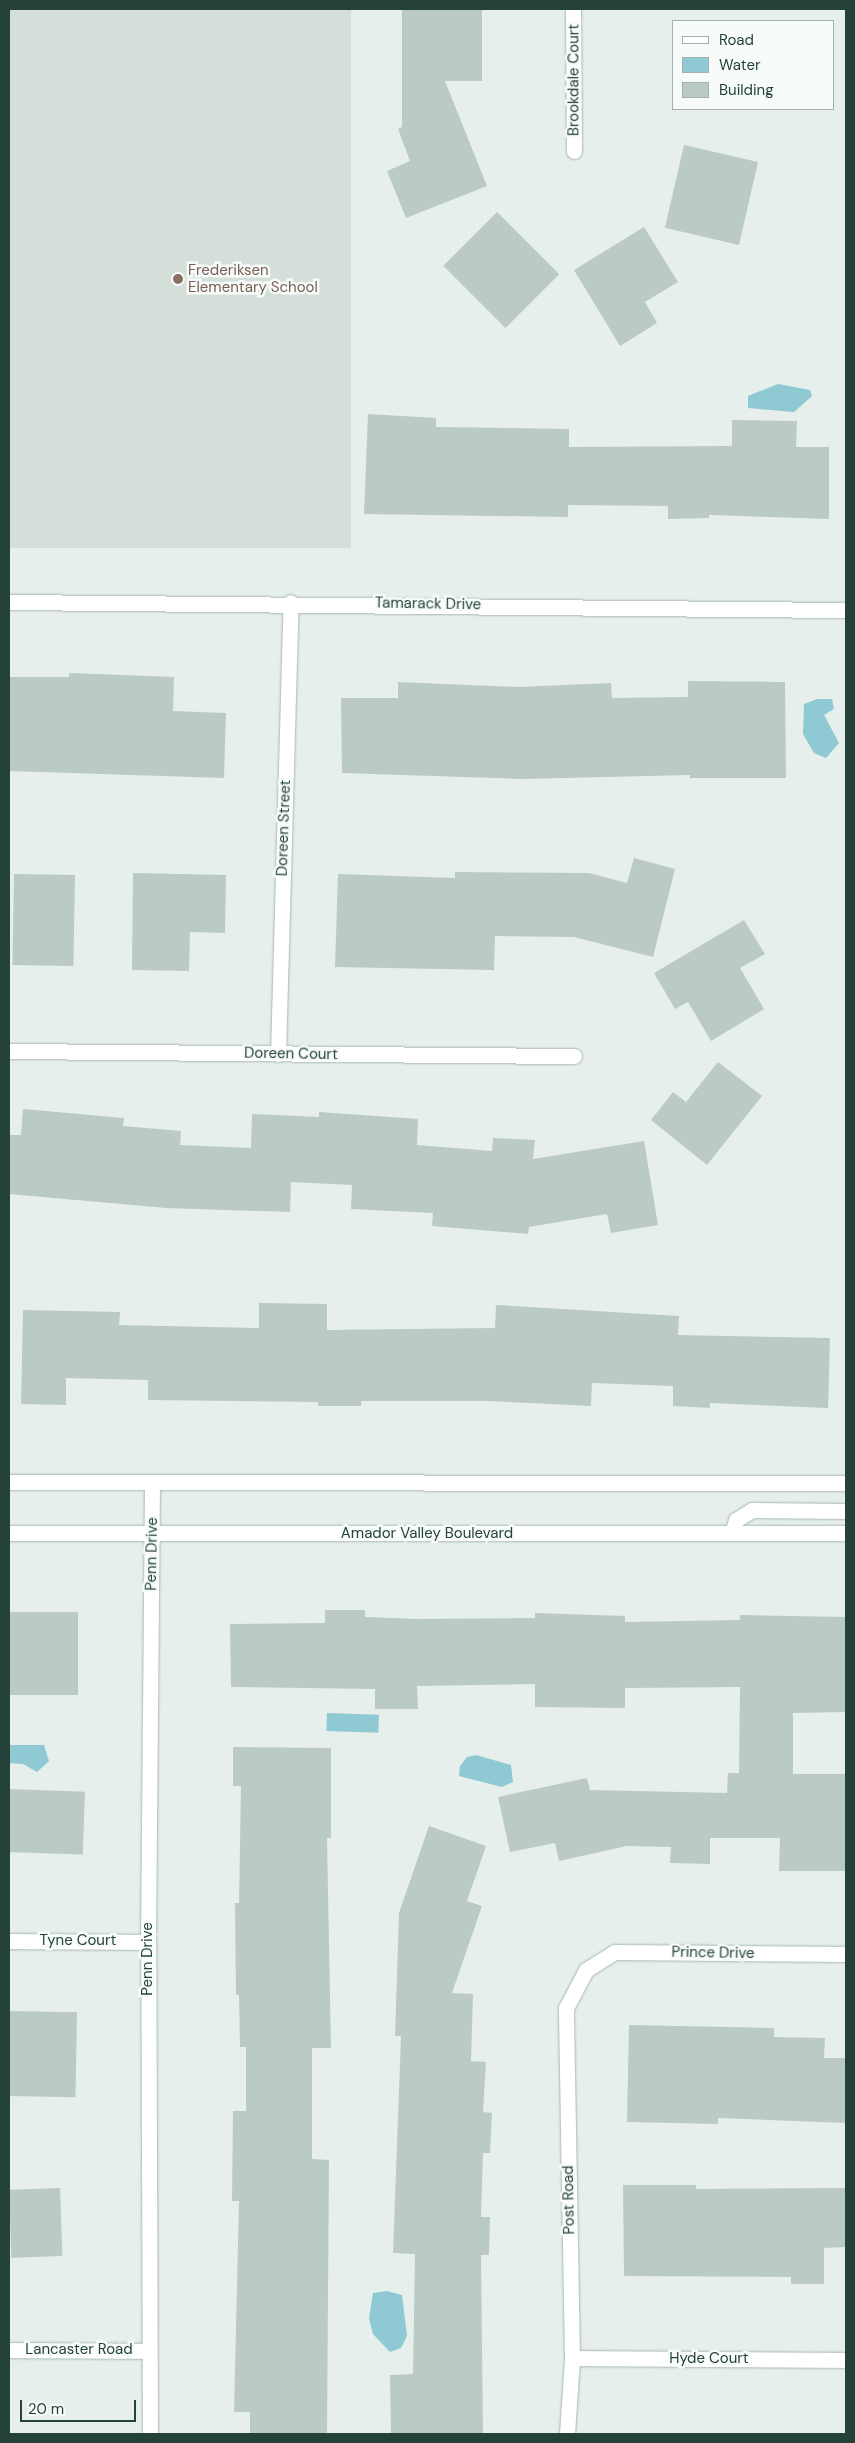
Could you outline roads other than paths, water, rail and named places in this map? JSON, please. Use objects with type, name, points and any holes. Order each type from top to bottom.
[{"type":"street","name":"Brookdale Court","points":[[573,9],[574,151]]},
{"type":"street","name":"Tamarack Drive","points":[[9,602],[291,602],[846,610]]},
{"type":"street","name":"Doreen Street","points":[[278,1054],[291,602]]},
{"type":"street","name":"Doreen Court","points":[[9,1051],[574,1056]]},
{"type":"street","points":[[9,1482],[846,1483]]},
{"type":"street","name":"Penn Drive","points":[[150,2434],[148,1942],[152,1483]]},
{"type":"street","points":[[732,1533],[736,1520],[752,1510],[846,1511]]},
{"type":"street","name":"Amador Valley Boulevard","points":[[9,1533],[846,1532]]},
{"type":"street","name":"Tyne Court","points":[[9,1941],[148,1942]]},
{"type":"street","name":"Prince Drive","points":[[586,1970],[615,1952],[846,1954]]},
{"type":"street","name":"Post Road","points":[[567,2434],[572,2358],[566,2008],[586,1970]]},
{"type":"street","name":"Lancaster Road","points":[[9,2350],[149,2351]]},
{"type":"street","name":"Hyde Court","points":[[572,2358],[846,2360]]},
{"type":"water","points":[[778,384],[810,390],[812,396],[794,412],[748,408],[748,396]]},
{"type":"water","points":[[817,699],[832,699],[834,709],[824,715],[839,743],[826,758],[814,753],[803,734],[804,704]]},
{"type":"water","points":[[327,1713],[379,1715],[378,1733],[326,1731]]},
{"type":"water","points":[[9,1745],[44,1745],[49,1761],[37,1772],[23,1764],[9,1763]]},
{"type":"water","points":[[476,1755],[511,1765],[513,1782],[502,1787],[459,1776],[460,1766],[467,1757]]},
{"type":"water","points":[[387,2291],[402,2295],[407,2336],[401,2348],[390,2352],[373,2334],[369,2318],[373,2293]]},
{"type":"place","name":"Frederiksen Elementary School","points":[[178,279]]}]
